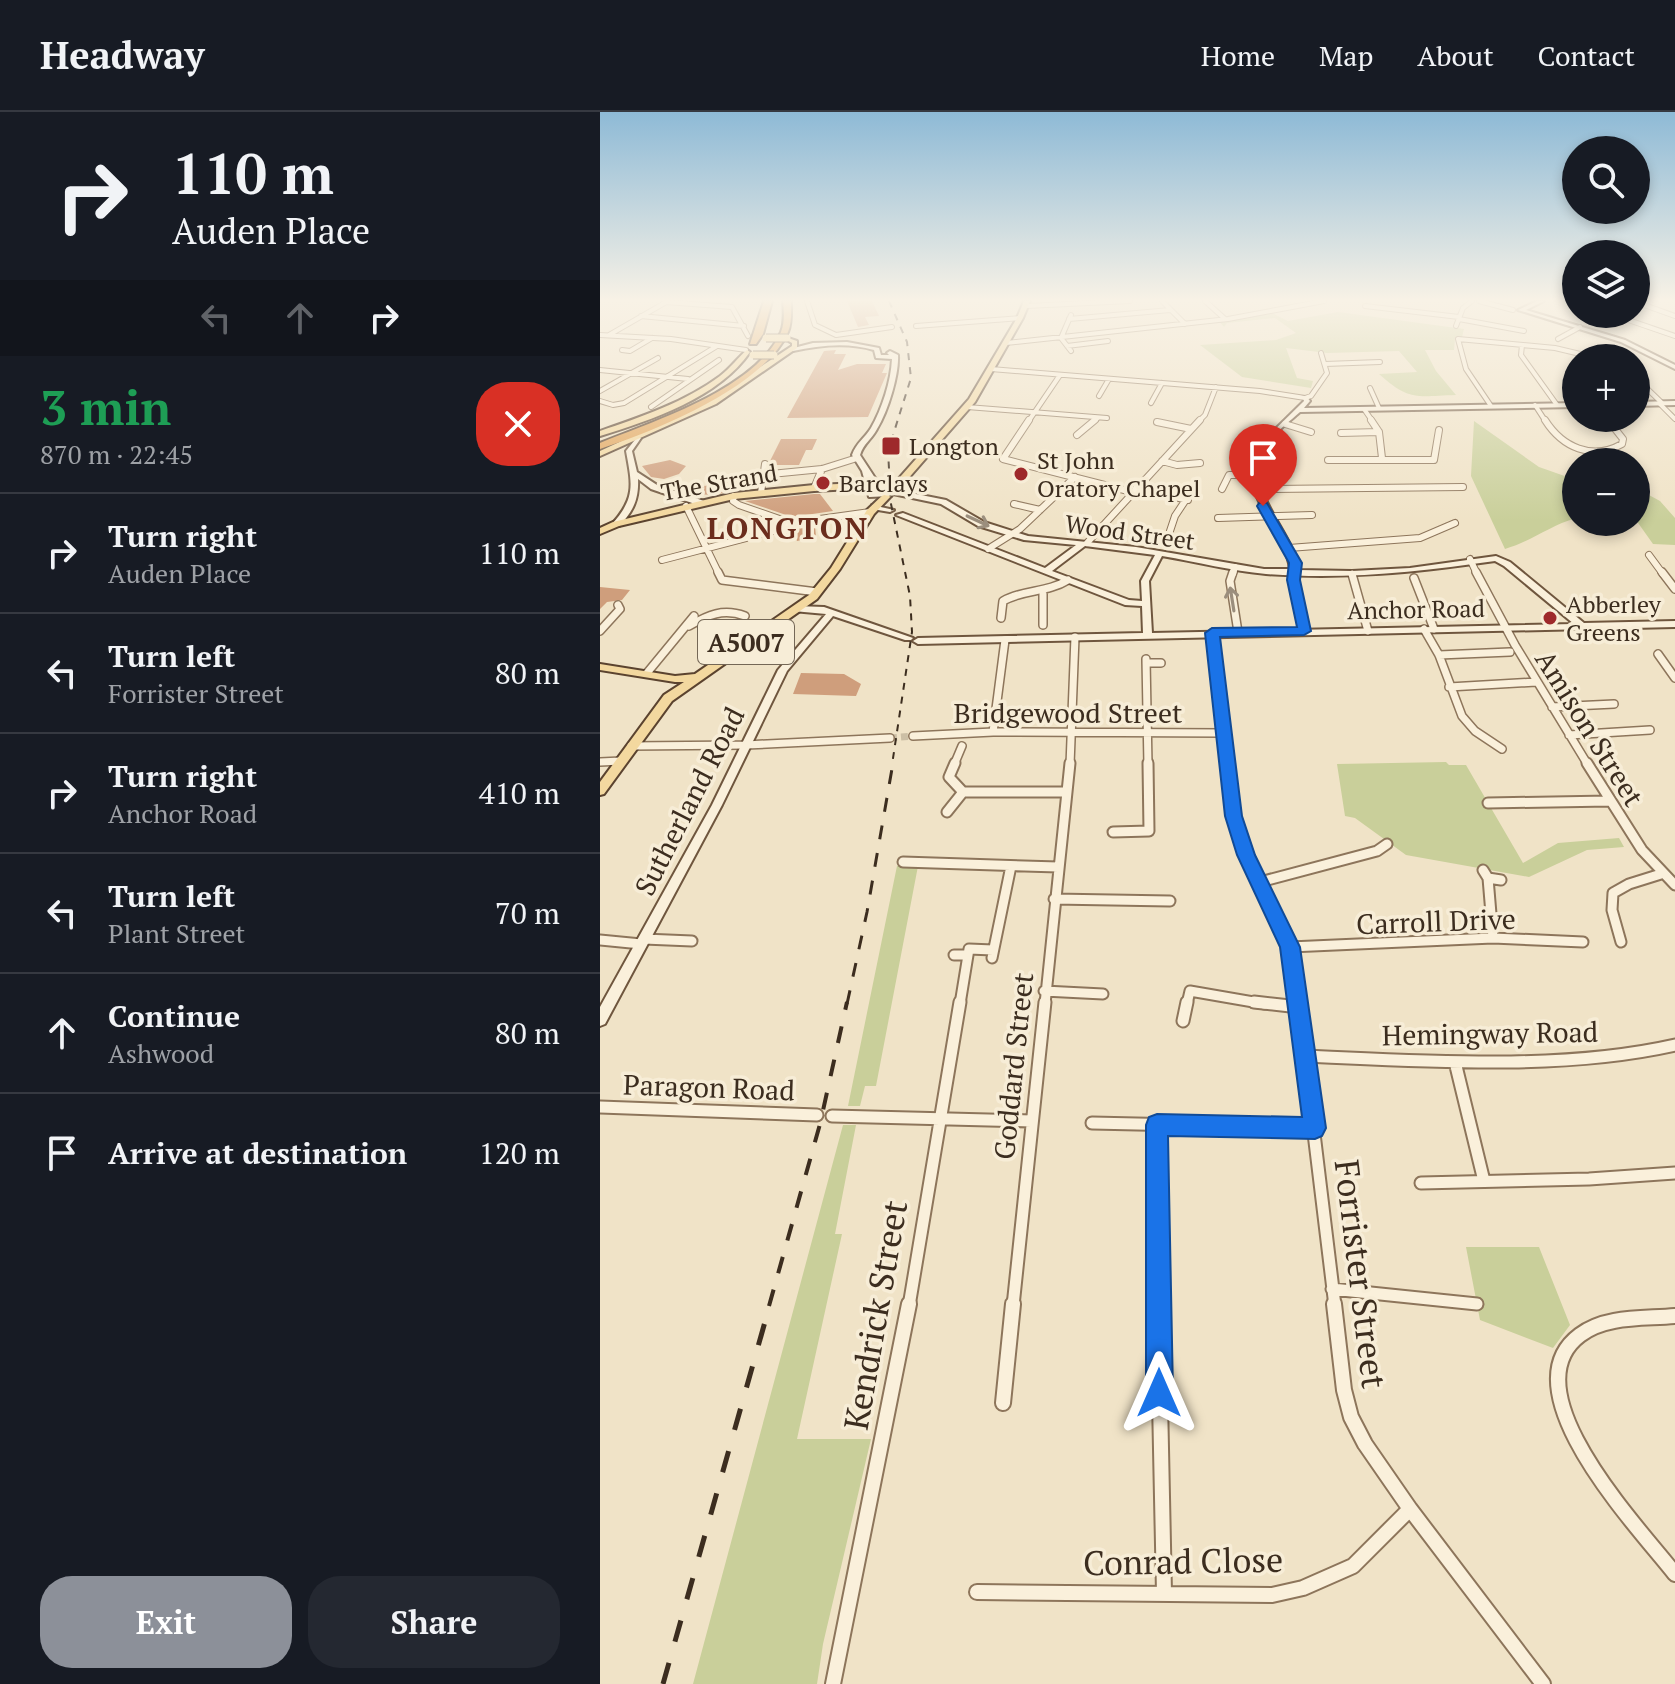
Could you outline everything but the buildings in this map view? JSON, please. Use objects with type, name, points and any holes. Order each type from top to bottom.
[{"type":"highway","points":[[602,448],[704,395],[735,374]]},
{"type":"highway","points":[[602,448],[700,403],[747,374]]},
{"type":"main road","points":[[600,432],[667,408],[725,374]]},
{"type":"main road","points":[[602,448],[638,438],[736,390],[755,374]]},
{"type":"main road","name":"A5007","points":[[600,791],[668,698],[815,595],[888,488],[967,407],[988,374]]},
{"type":"main road","name":"The Strand","points":[[600,531],[616,524],[734,496],[814,488],[888,488]]},
{"type":"main road","points":[[848,488],[860,492],[872,510]]},
{"type":"main road","points":[[600,667],[675,679],[697,677]]},
{"type":"main road","points":[[649,674],[670,688],[668,698]]},
{"type":"street","points":[[600,391],[628,374]]},
{"type":"street","points":[[656,374],[688,379]]},
{"type":"street","points":[[600,401],[620,405],[669,374]]},
{"type":"street","points":[[651,407],[696,374]]},
{"type":"street","points":[[888,488],[864,470],[856,450],[870,434],[893,374]]},
{"type":"street","points":[[1053,374],[1216,387],[1305,398],[1311,396],[1326,374]]},
{"type":"street","points":[[1470,374],[1491,406]]},
{"type":"street","points":[[1535,374],[1557,405]]},
{"type":"street","points":[[1060,375],[1003,459],[1188,500]]},
{"type":"street","points":[[1099,396],[1109,379]]},
{"type":"street","points":[[1151,403],[1162,383]]},
{"type":"street","points":[[1047,571],[1085,543],[1205,415],[1216,387]]},
{"type":"street","points":[[1370,388],[1379,408]]},
{"type":"street","points":[[1650,393],[1675,419]]},
{"type":"street","points":[[1304,631],[1293,580],[1295,563],[1269,516],[1256,475],[1257,455],[1261,447],[1300,410],[1307,401],[1305,398]]},
{"type":"street","points":[[1650,403],[1675,403]]},
{"type":"street","points":[[1535,405],[1559,440],[1585,449],[1608,450],[1622,444],[1623,439],[1617,432]]},
{"type":"street","points":[[1300,410],[1562,405]]},
{"type":"street","points":[[967,407],[1107,418]]},
{"type":"street","points":[[1364,409],[1379,432],[1382,458]]},
{"type":"street","points":[[1077,435],[1098,418]]},
{"type":"street","points":[[1148,430],[1158,420],[1191,429]]},
{"type":"street","points":[[1285,424],[1311,432]]},
{"type":"street","points":[[1328,460],[1434,460],[1439,430]]},
{"type":"street","points":[[1341,433],[1379,432]]},
{"type":"street","points":[[616,524],[632,503],[636,489],[629,451],[638,438]]},
{"type":"street","points":[[602,448],[629,451]]},
{"type":"street","points":[[771,474],[822,469],[857,458]]},
{"type":"street","points":[[1162,461],[1177,465],[1200,463]]},
{"type":"street","points":[[761,493],[765,464]]},
{"type":"street","points":[[814,488],[822,469]]},
{"type":"street","points":[[635,474],[654,487],[701,503]]},
{"type":"street","points":[[1222,489],[1229,475],[1256,475]]},
{"type":"street","points":[[988,549],[1040,510],[1075,477]]},
{"type":"street","points":[[1160,526],[1171,529],[1175,516],[1195,486]]},
{"type":"street","points":[[636,489],[654,487]]},
{"type":"street","points":[[1259,489],[1463,487]]},
{"type":"street","points":[[681,496],[692,488]]},
{"type":"street","name":"Wood Street","points":[[888,488],[943,502],[981,524],[1011,534],[1043,541],[1160,553],[1235,567],[1295,573],[1352,574],[1410,570],[1470,559],[1496,558],[1582,626]]},
{"type":"street","points":[[734,496],[733,501],[739,505],[791,523]]},
{"type":"street","points":[[1014,504],[1040,510]]},
{"type":"street","points":[[686,506],[722,580],[815,595],[827,611]]},
{"type":"street","points":[[662,560],[791,523],[890,510]]},
{"type":"street","points":[[900,515],[1128,603],[1145,604]]},
{"type":"street","points":[[1218,518],[1312,515]]},
{"type":"street","points":[[1289,548],[1420,538],[1455,523]]},
{"type":"street","points":[[1148,634],[1145,581],[1160,553]]},
{"type":"street","points":[[1649,555],[1675,589]]},
{"type":"street","name":"Amison Street","points":[[1470,559],[1503,627],[1609,801],[1661,874],[1675,885]]},
{"type":"street","points":[[1235,567],[1230,581],[1238,632]]},
{"type":"street","points":[[1352,574],[1368,631]]},
{"type":"street","points":[[1414,578],[1449,687],[1462,716],[1502,749]]},
{"type":"street","points":[[1001,618],[1003,601],[1010,597],[1043,594],[1056,590],[1068,580]]},
{"type":"street","points":[[1043,594],[1043,625]]},
{"type":"street","points":[[600,631],[620,609],[618,605]]},
{"type":"street","name":"Anchor Road","points":[[796,609],[827,611],[913,639],[1005,640],[1148,634],[1675,624]]},
{"type":"street","name":"Sutherland Road","points":[[600,1020],[783,670],[827,611]]},
{"type":"street","points":[[683,630],[714,612],[735,612],[745,616]]},
{"type":"street","points":[[649,674],[694,616]]},
{"type":"street","name":"Forrister Street","points":[[1212,633],[1234,816],[1246,855],[1290,947],[1315,1128],[1344,1390],[1351,1417],[1410,1509],[1543,1684]]},
{"type":"street","name":"Goddard Street","points":[[1003,1403],[1073,733],[1075,637]]},
{"type":"street","points":[[993,732],[1005,640]]},
{"type":"street","points":[[1439,655],[1510,652]]},
{"type":"street","points":[[1658,654],[1675,678]]},
{"type":"street","points":[[1113,832],[1149,831],[1146,661],[1161,663]]},
{"type":"street","points":[[1449,687],[1536,682]]},
{"type":"street","points":[[1593,695],[1599,703]]},
{"type":"street","points":[[1552,707],[1614,704]]},
{"type":"street","points":[[1569,735],[1650,730]]},
{"type":"street","name":"Bridgewood Street","points":[[913,736],[993,732],[1224,733]]},
{"type":"street","points":[[1473,743],[1483,736]]},
{"type":"street","points":[[631,746],[746,745],[890,738]]},
{"type":"street","points":[[962,746],[949,777],[963,792]]},
{"type":"street","points":[[945,755],[957,757]]},
{"type":"street","points":[[600,762],[621,761]]},
{"type":"street","points":[[947,812],[963,792],[1066,792]]},
{"type":"street","points":[[1488,803],[1507,808],[1609,801]]},
{"type":"street","points":[[1260,882],[1380,856],[1387,844]]},
{"type":"street","points":[[903,862],[918,858],[1058,867]]},
{"type":"street","points":[[954,955],[968,955],[969,949],[993,954],[1011,866]]},
{"type":"street","points":[[1493,938],[1486,874],[1501,880]]},
{"type":"street","points":[[1621,942],[1609,905],[1613,893],[1624,885],[1661,874]]},
{"type":"street","points":[[1054,899],[1170,901]]},
{"type":"street","name":"Carroll Drive","points":[[1290,947],[1493,938],[1583,942]]},
{"type":"street","points":[[600,940],[692,941]]},
{"type":"street","name":"Kendrick Street","points":[[833,1684],[896,1381],[968,955]]},
{"type":"street","points":[[1044,991],[1103,994]]},
{"type":"street","points":[[1183,1021],[1190,991],[1274,1006],[1299,1007]]},
{"type":"street","points":[[600,995],[613,996]]},
{"type":"street","name":"Hemingway Road","points":[[1305,1056],[1455,1062],[1630,1055],[1675,1045]]},
{"type":"street","points":[[1455,1062],[1484,1181]]},
{"type":"street","name":"Paragon Road","points":[[600,1107],[817,1115]]},
{"type":"street","name":"Paragon Road","points":[[832,1116],[1031,1121]]},
{"type":"street","points":[[1092,1123],[1315,1128]]},
{"type":"street","points":[[1157,1125],[1159,1426],[1164,1593]]},
{"type":"street","points":[[1421,1183],[1675,1173]]},
{"type":"street","points":[[1332,1289],[1477,1304]]},
{"type":"street","points":[[1675,1316],[1601,1324],[1577,1335],[1564,1355],[1557,1387],[1571,1436],[1584,1457],[1675,1574]]},
{"type":"street","name":"Conrad Close","points":[[977,1592],[1272,1595],[1303,1588],[1353,1566],[1410,1509]]},
{"type":"green space","points":[[1239,374],[1296,374],[1297,378],[1313,381],[1311,388]]},
{"type":"green space","points":[[1379,374],[1439,374],[1456,395],[1414,395]]},
{"type":"green space","points":[[1474,421],[1539,467],[1562,475],[1562,523],[1505,549],[1471,476]]},
{"type":"green space","points":[[1650,496],[1660,501],[1675,518],[1675,545],[1653,544],[1647,536],[1650,536]]},
{"type":"green space","points":[[1446,762],[1449,765],[1466,765],[1523,863],[1558,843],[1619,838],[1624,847],[1587,850],[1529,877],[1406,855],[1355,818],[1345,816],[1337,764]]},
{"type":"green space","points":[[897,866],[918,866],[876,1086],[865,1086],[860,1106],[848,1106]]},
{"type":"green space","points":[[843,1125],[856,1125],[835,1234],[842,1234],[797,1439],[871,1439],[823,1644],[817,1684],[693,1684]]},
{"type":"green space","points":[[1466,1247],[1539,1247],[1570,1325],[1553,1348],[1480,1320]]},
{"type":"tunnel","points":[[887,485],[896,482]]},
{"type":"tunnel","points":[[890,738],[913,736]]},
{"type":"railway","points":[[892,765],[912,632],[910,596],[891,504],[888,451],[911,374]]},
{"type":"railway","points":[[847,1004],[893,763]]},
{"type":"railway","points":[[769,1306],[820,1124],[847,1002]]},
{"type":"railway","points":[[663,1684],[770,1304]]},
{"type":"place","name":"Longton","points":[[891,446]]},
{"type":"place","name":"St John Oratory Chapel","points":[[1021,474]]},
{"type":"place","name":"Barclays","points":[[823,483]]},
{"type":"place","name":"Abberley Greens","points":[[1550,618]]},
{"type":"district","name":"LONGTON","points":[[788,528]]},
{"type":"route","points":[[1159,1393],[1157,1125],[1315,1128],[1290,947],[1246,855],[1234,816],[1212,633],[1304,631],[1293,580],[1295,563],[1263,506]]}]
